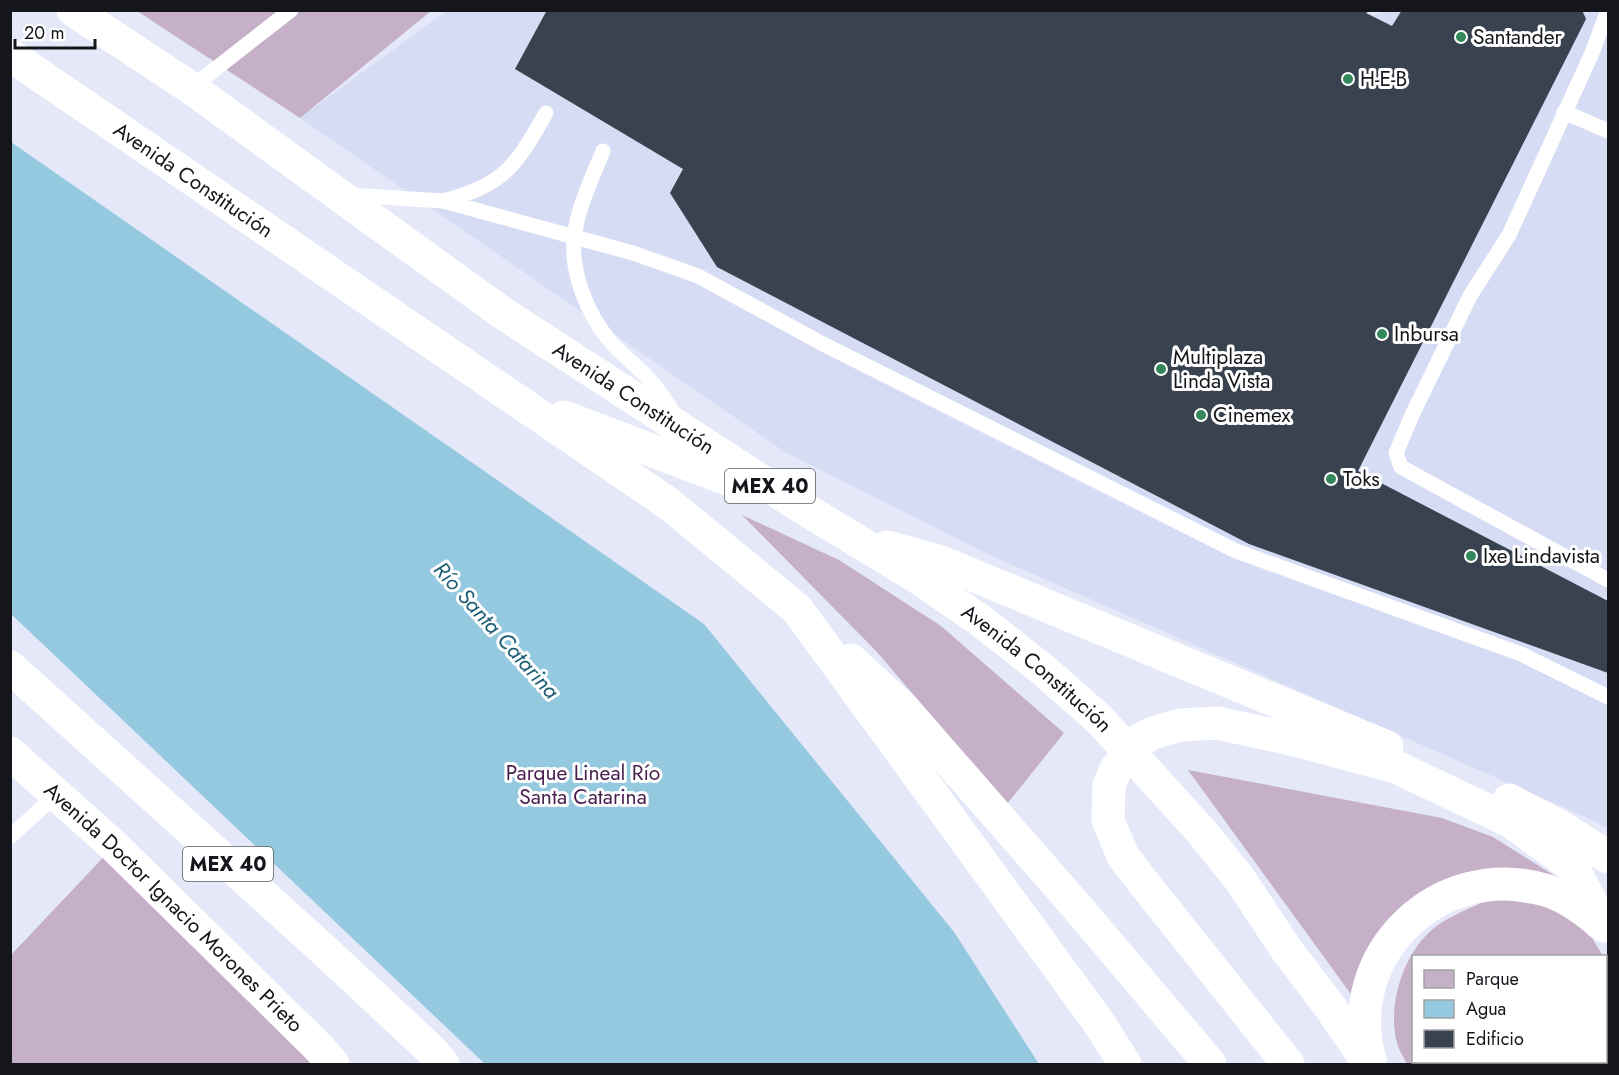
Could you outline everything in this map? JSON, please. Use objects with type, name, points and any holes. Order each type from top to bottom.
[{"type":"highway","name":"Avenida Constitución","points":[[73,10],[191,88],[501,312],[804,508],[917,577],[981,621],[1042,669],[1100,720],[1200,830],[1239,878],[1286,949],[1370,1065]]},
{"type":"highway","name":"Avenida Constitución","points":[[10,55],[669,504],[797,609],[1099,1023],[1125,1065]]},
{"type":"highway","points":[[513,398],[804,508]]},
{"type":"highway","points":[[851,537],[941,562],[1404,754],[1510,800],[1561,827],[1608,857]]},
{"type":"highway","points":[[797,609],[903,708],[1205,1058]]},
{"type":"highway","name":"MEX 40","points":[[10,667],[326,952],[431,1050],[443,1065]]},
{"type":"highway","points":[[1288,1065],[1123,856],[1108,820],[1109,785],[1116,769],[1139,740],[1166,728],[1217,723],[1287,738],[1396,767],[1510,821],[1572,866],[1606,929]]},
{"type":"highway","name":"Avenida Doctor Ignacio Morones Prieto","points":[[10,753],[122,854],[324,1059]]},
{"type":"highway","points":[[1370,1065],[1363,1024],[1372,977],[1395,936],[1412,918],[1431,904],[1475,887],[1499,884],[1523,885],[1546,890],[1567,899],[1587,912],[1606,929]]},
{"type":"lane","points":[[191,88],[291,10]]},
{"type":"lane","points":[[1608,10],[1592,53],[1509,235],[1470,296],[1396,453],[1401,467],[1608,580]]},
{"type":"lane","points":[[1592,53],[1608,49]]},
{"type":"lane","points":[[1564,111],[1608,131]]},
{"type":"lane","points":[[443,201],[469,194],[497,180],[522,155],[546,113]]},
{"type":"lane","points":[[603,151],[586,190],[574,238],[577,275],[589,309],[609,340],[664,396],[683,430]]},
{"type":"lane","points":[[338,195],[443,201],[633,253],[698,276],[824,344],[1236,551],[1521,654],[1608,697]]},
{"type":"lane","points":[[10,837],[57,794]]},
{"type":"shaded area","name":"Multiplaza Linda Vista","points":[[1362,10],[1373,16],[1387,10],[1608,11],[1608,829],[1597,822],[992,556],[785,452],[300,118],[446,11]]},
{"type":"green space","points":[[137,11],[431,11],[300,118]]},
{"type":"green space","points":[[742,515],[839,560],[941,626],[1064,733],[1007,804],[877,652]]},
{"type":"green space","points":[[1188,770],[1442,818],[1493,837],[1563,881],[1461,876],[1353,997]]},
{"type":"green space","points":[[114,846],[333,1064],[11,1064],[10,956]]},
{"type":"green space","points":[[1492,898],[1559,908],[1586,928],[1602,955],[1412,955],[1412,1063],[1606,1064],[1407,1064],[1397,1043],[1394,1028],[1396,997],[1400,981],[1406,966],[1414,951],[1423,939],[1434,928],[1455,915]]},
{"type":"green space","points":[[1607,965],[1608,969],[1607,1062]]},
{"type":"water","name":"Río Santa Catarina","points":[[11,142],[704,624],[954,932],[1039,1064],[485,1064],[11,614]]},
{"type":"building","name":"Multiplaza Linda Vista","points":[[547,10],[1371,10],[1366,13],[1392,26],[1402,10],[1582,10],[1586,19],[1358,471],[1608,601],[1608,673],[1249,544],[717,267],[670,193],[683,169],[515,69]]},
{"type":"place","name":"Santander","points":[[1461,37]]},
{"type":"place","name":"H-E-B","points":[[1348,79]]},
{"type":"place","name":"Inbursa","points":[[1382,334]]},
{"type":"place","name":"Multiplaza Linda Vista","points":[[1161,369]]},
{"type":"place","name":"Cinemex","points":[[1201,415]]},
{"type":"place","name":"Toks","points":[[1331,479]]},
{"type":"place","name":"Ixe Lindavista","points":[[1471,556]]},
{"type":"park label","name":"Parque Lineal Río Santa Catarina","points":[[583,785]]}]
